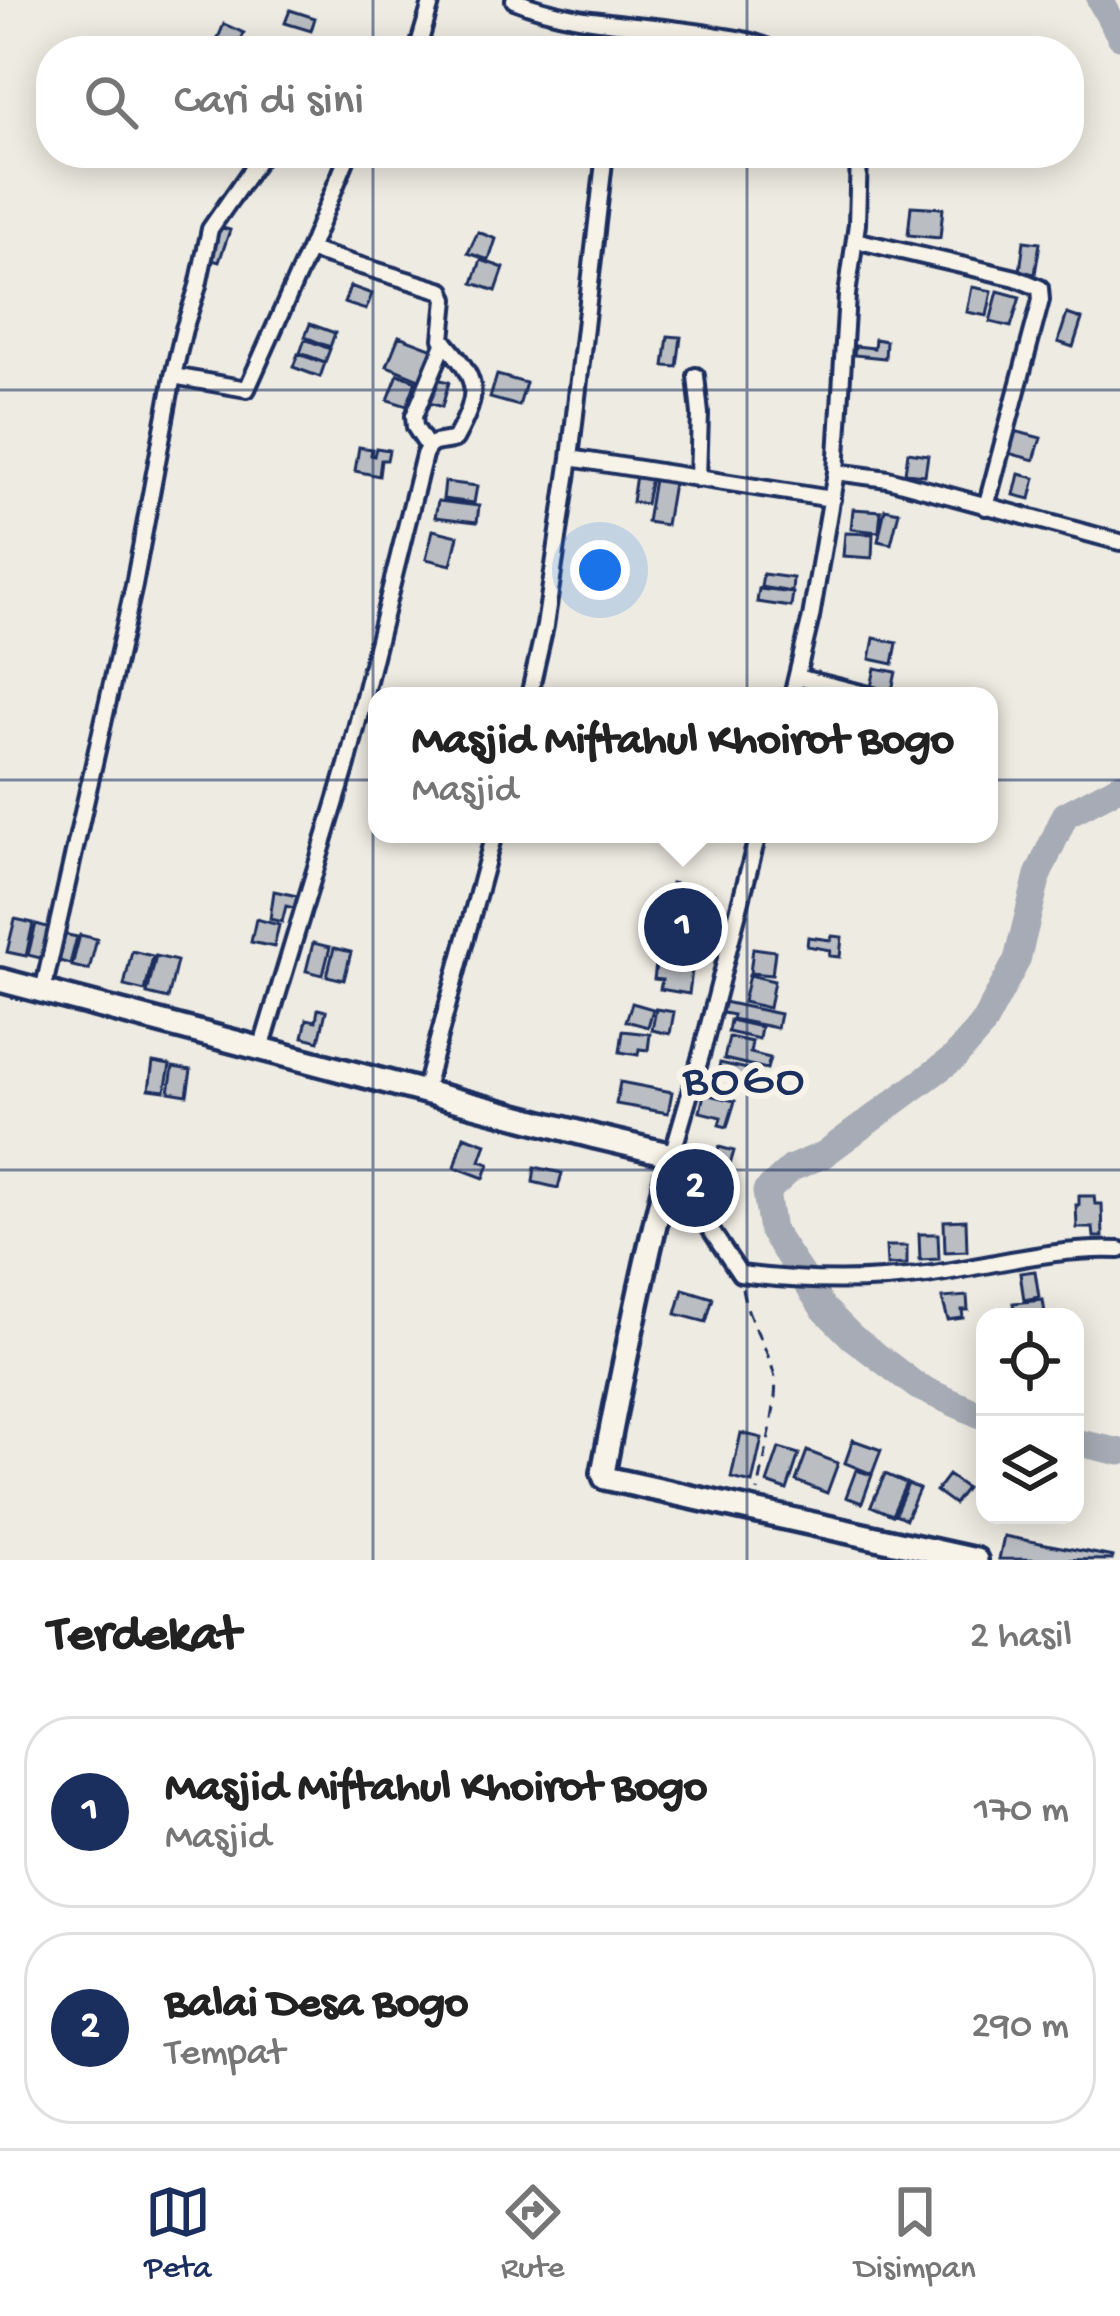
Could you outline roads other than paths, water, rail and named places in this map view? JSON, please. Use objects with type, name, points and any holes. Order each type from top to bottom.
[{"type":"street","points":[[421,36],[432,0]]},
{"type":"street","points":[[514,0],[560,16],[710,36]]},
{"type":"street","points":[[629,36],[662,28]]},
{"type":"street","points":[[43,992],[129,608],[172,376],[210,229],[252,168]]},
{"type":"street","points":[[172,376],[247,389],[344,168]]},
{"type":"street","points":[[531,687],[569,458],[603,168]]},
{"type":"street","points":[[794,687],[836,472],[858,168]]},
{"type":"street","points":[[855,240],[1016,278],[1040,288],[986,507]]},
{"type":"street","points":[[261,1049],[346,766],[428,447],[434,441],[455,440],[470,406],[473,379],[441,332],[446,299],[442,291],[309,250]]},
{"type":"street","points":[[428,447],[415,428],[414,416],[445,342]]},
{"type":"street","points":[[696,376],[698,479]]},
{"type":"street","points":[[569,458],[832,499]]},
{"type":"street","points":[[836,472],[888,479],[1120,542]]},
{"type":"street","points":[[796,677],[837,687]]},
{"type":"street","points":[[424,1092],[492,843]]},
{"type":"street","points":[[756,843],[662,1193],[604,1476],[976,1560]]},
{"type":"street","points":[[0,980],[672,1155]]},
{"type":"street","points":[[662,1193],[700,1214],[740,1274],[770,1278],[896,1279],[1037,1255],[1120,1250]]},
{"type":"waterway","points":[[1100,0],[1120,36]]},
{"type":"waterway","points":[[983,1416],[918,1387],[852,1337],[823,1308],[772,1231],[766,1192],[792,1168],[823,1155],[954,1058],[982,1026],[1017,960],[1038,875],[1065,815],[1120,786]]},
{"type":"waterway","points":[[1084,1444],[1120,1452]]},
{"type":"place","name":"Masjid Miftahul Khoirot Bogo","points":[[683,927]]},
{"type":"place","name":"Balai Desa Bogo","points":[[695,1188]]},
{"type":"district","name":"BOGO","points":[[745,1083]]}]
